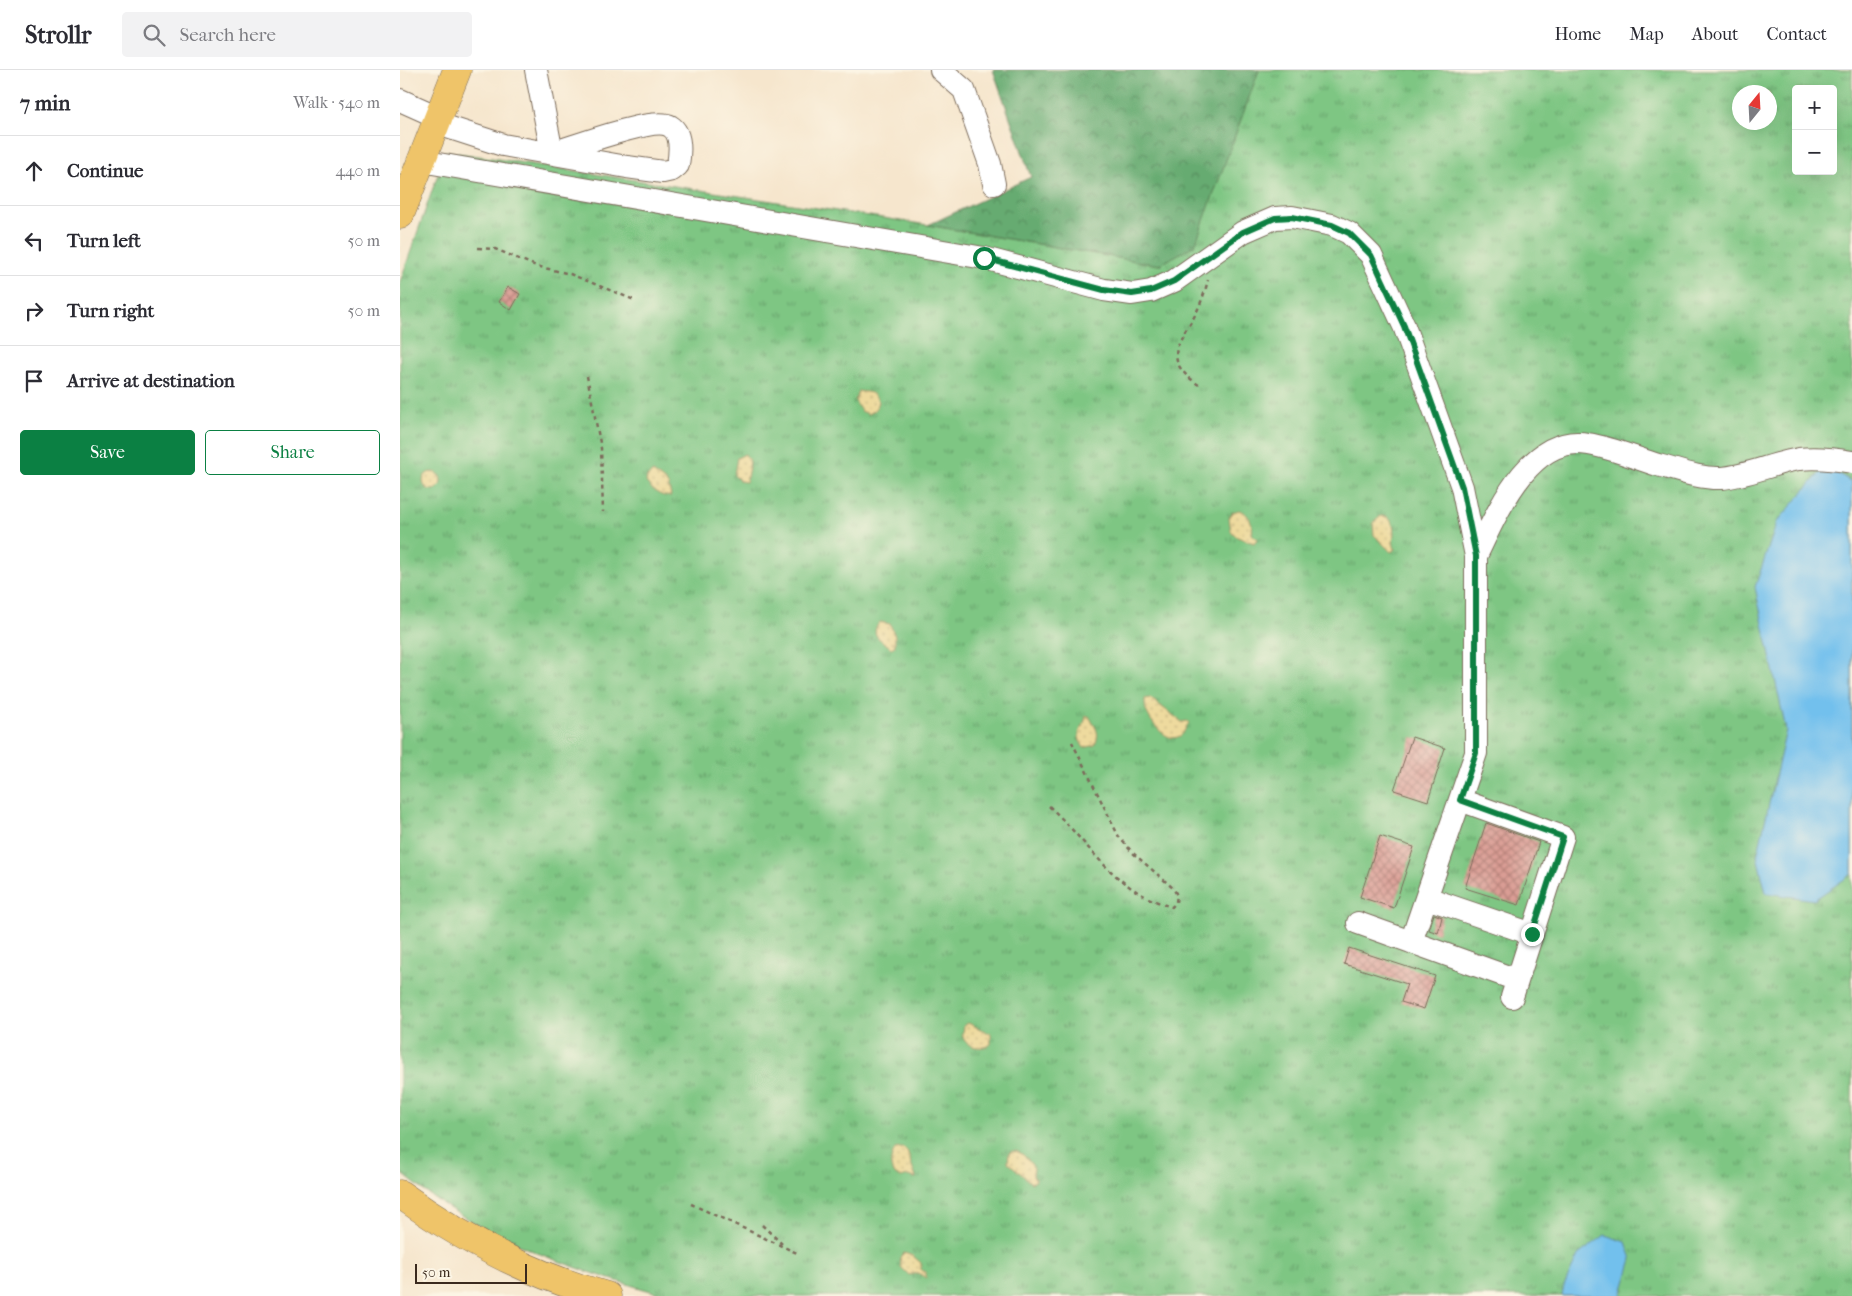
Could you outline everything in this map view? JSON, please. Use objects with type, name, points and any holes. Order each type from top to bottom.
[{"type":"main road","points":[[400,215],[456,70]]},
{"type":"main road","points":[[400,1194],[433,1218],[514,1262],[607,1296]]},
{"type":"lane","points":[[536,70],[552,153]]},
{"type":"lane","points":[[942,70],[964,90],[990,164],[994,184]]},
{"type":"lane","points":[[400,100],[436,120],[503,145],[663,172],[672,170],[678,165],[680,151],[677,135],[671,126],[661,122],[639,126],[552,153]]},
{"type":"lane","points":[[421,160],[984,258],[1104,290],[1132,294],[1151,291],[1174,281],[1243,232],[1275,218],[1292,217],[1332,225],[1349,233],[1371,255],[1404,326],[1462,487],[1476,556],[1476,753],[1411,942]]},
{"type":"lane","points":[[1476,556],[1496,515],[1530,465],[1546,451],[1560,444],[1588,443],[1691,474],[1720,478],[1800,459],[1834,459],[1852,462]]},
{"type":"lane","points":[[1467,510],[1496,515]]},
{"type":"lane","points":[[1358,923],[1411,942],[1515,989],[1563,837],[1460,800]]},
{"type":"lane","points":[[1427,898],[1532,934]]},
{"type":"path","points":[[478,248],[495,249],[536,266],[570,274],[634,300]]},
{"type":"path","points":[[1199,385],[1182,371],[1176,362],[1175,349],[1195,315],[1207,283],[1215,252]]},
{"type":"path","points":[[587,376],[602,448],[603,512]]},
{"type":"path","points":[[1049,806],[1096,859],[1128,884],[1156,902],[1172,907],[1176,902],[1177,896],[1172,888],[1133,853],[1119,837],[1072,742]]},
{"type":"path","points":[[691,1204],[799,1254]]},
{"type":"path","points":[[762,1225],[787,1248]]},
{"type":"green space","points":[[993,70],[1259,70],[1195,245],[1159,265],[928,225],[1031,177]]},
{"type":"green space","points":[[1259,70],[1852,70],[1852,1296],[669,1296],[554,1260],[499,1236],[446,1206],[400,1172],[400,282],[446,151],[928,225],[1159,265],[1195,244]]},
{"type":"sand","points":[[858,391],[873,394],[879,402],[876,409],[869,414],[861,411],[855,401]]},
{"type":"sand","points":[[745,454],[750,462],[746,482],[740,481],[734,475],[737,458]]},
{"type":"sand","points":[[432,472],[438,475],[441,481],[438,487],[432,490],[426,487],[423,481],[426,475]]},
{"type":"sand","points":[[653,472],[668,484],[671,496],[657,493],[646,482],[647,477]]},
{"type":"sand","points":[[1243,511],[1250,519],[1252,534],[1257,539],[1254,543],[1237,537],[1231,531],[1229,518],[1233,512]]},
{"type":"sand","points":[[1381,516],[1388,517],[1393,526],[1395,549],[1391,552],[1374,535],[1373,523]]},
{"type":"sand","points":[[880,622],[890,624],[895,636],[895,646],[891,648],[876,635],[876,627]]},
{"type":"sand","points":[[1150,698],[1182,722],[1187,721],[1189,723],[1182,735],[1175,738],[1170,737],[1155,726],[1146,709],[1145,699]]},
{"type":"sand","points":[[1086,716],[1089,716],[1097,736],[1095,745],[1084,748],[1079,735]]},
{"type":"sand","points":[[968,1023],[991,1034],[991,1044],[984,1047],[976,1047],[968,1044],[963,1034],[964,1025]]},
{"type":"sand","points":[[903,1148],[907,1151],[916,1178],[908,1176],[901,1178],[893,1173],[892,1155],[895,1149]]},
{"type":"sand","points":[[1017,1151],[1030,1162],[1034,1168],[1033,1176],[1036,1181],[1031,1183],[1008,1162],[1009,1153]]},
{"type":"sand","points":[[904,1253],[913,1256],[921,1263],[921,1270],[926,1272],[926,1278],[918,1273],[909,1275],[901,1267],[900,1257]]},
{"type":"water","points":[[1826,466],[1852,482],[1852,874],[1814,900],[1766,893],[1757,856],[1786,730],[1755,587],[1777,522]]},
{"type":"water","points":[[1605,1235],[1626,1242],[1632,1259],[1621,1296],[1562,1296],[1564,1286],[1578,1255]]},
{"type":"building","points":[[508,287],[520,294],[511,310],[499,302]]},
{"type":"building","points":[[1412,737],[1445,748],[1428,801],[1394,790]]},
{"type":"building","points":[[1486,823],[1539,842],[1519,905],[1465,888]]},
{"type":"building","points":[[1380,836],[1414,847],[1394,908],[1360,897]]},
{"type":"building","points":[[1434,914],[1442,917],[1438,933],[1429,930]]},
{"type":"building","points":[[1349,948],[1435,976],[1424,1009],[1401,1002],[1407,984],[1344,964]]},
{"type":"route","points":[[984,258],[1104,290],[1132,294],[1151,291],[1174,281],[1243,232],[1275,218],[1292,217],[1332,225],[1349,233],[1371,255],[1404,326],[1462,487],[1476,556],[1476,753],[1460,800],[1563,837],[1532,934]]}]
